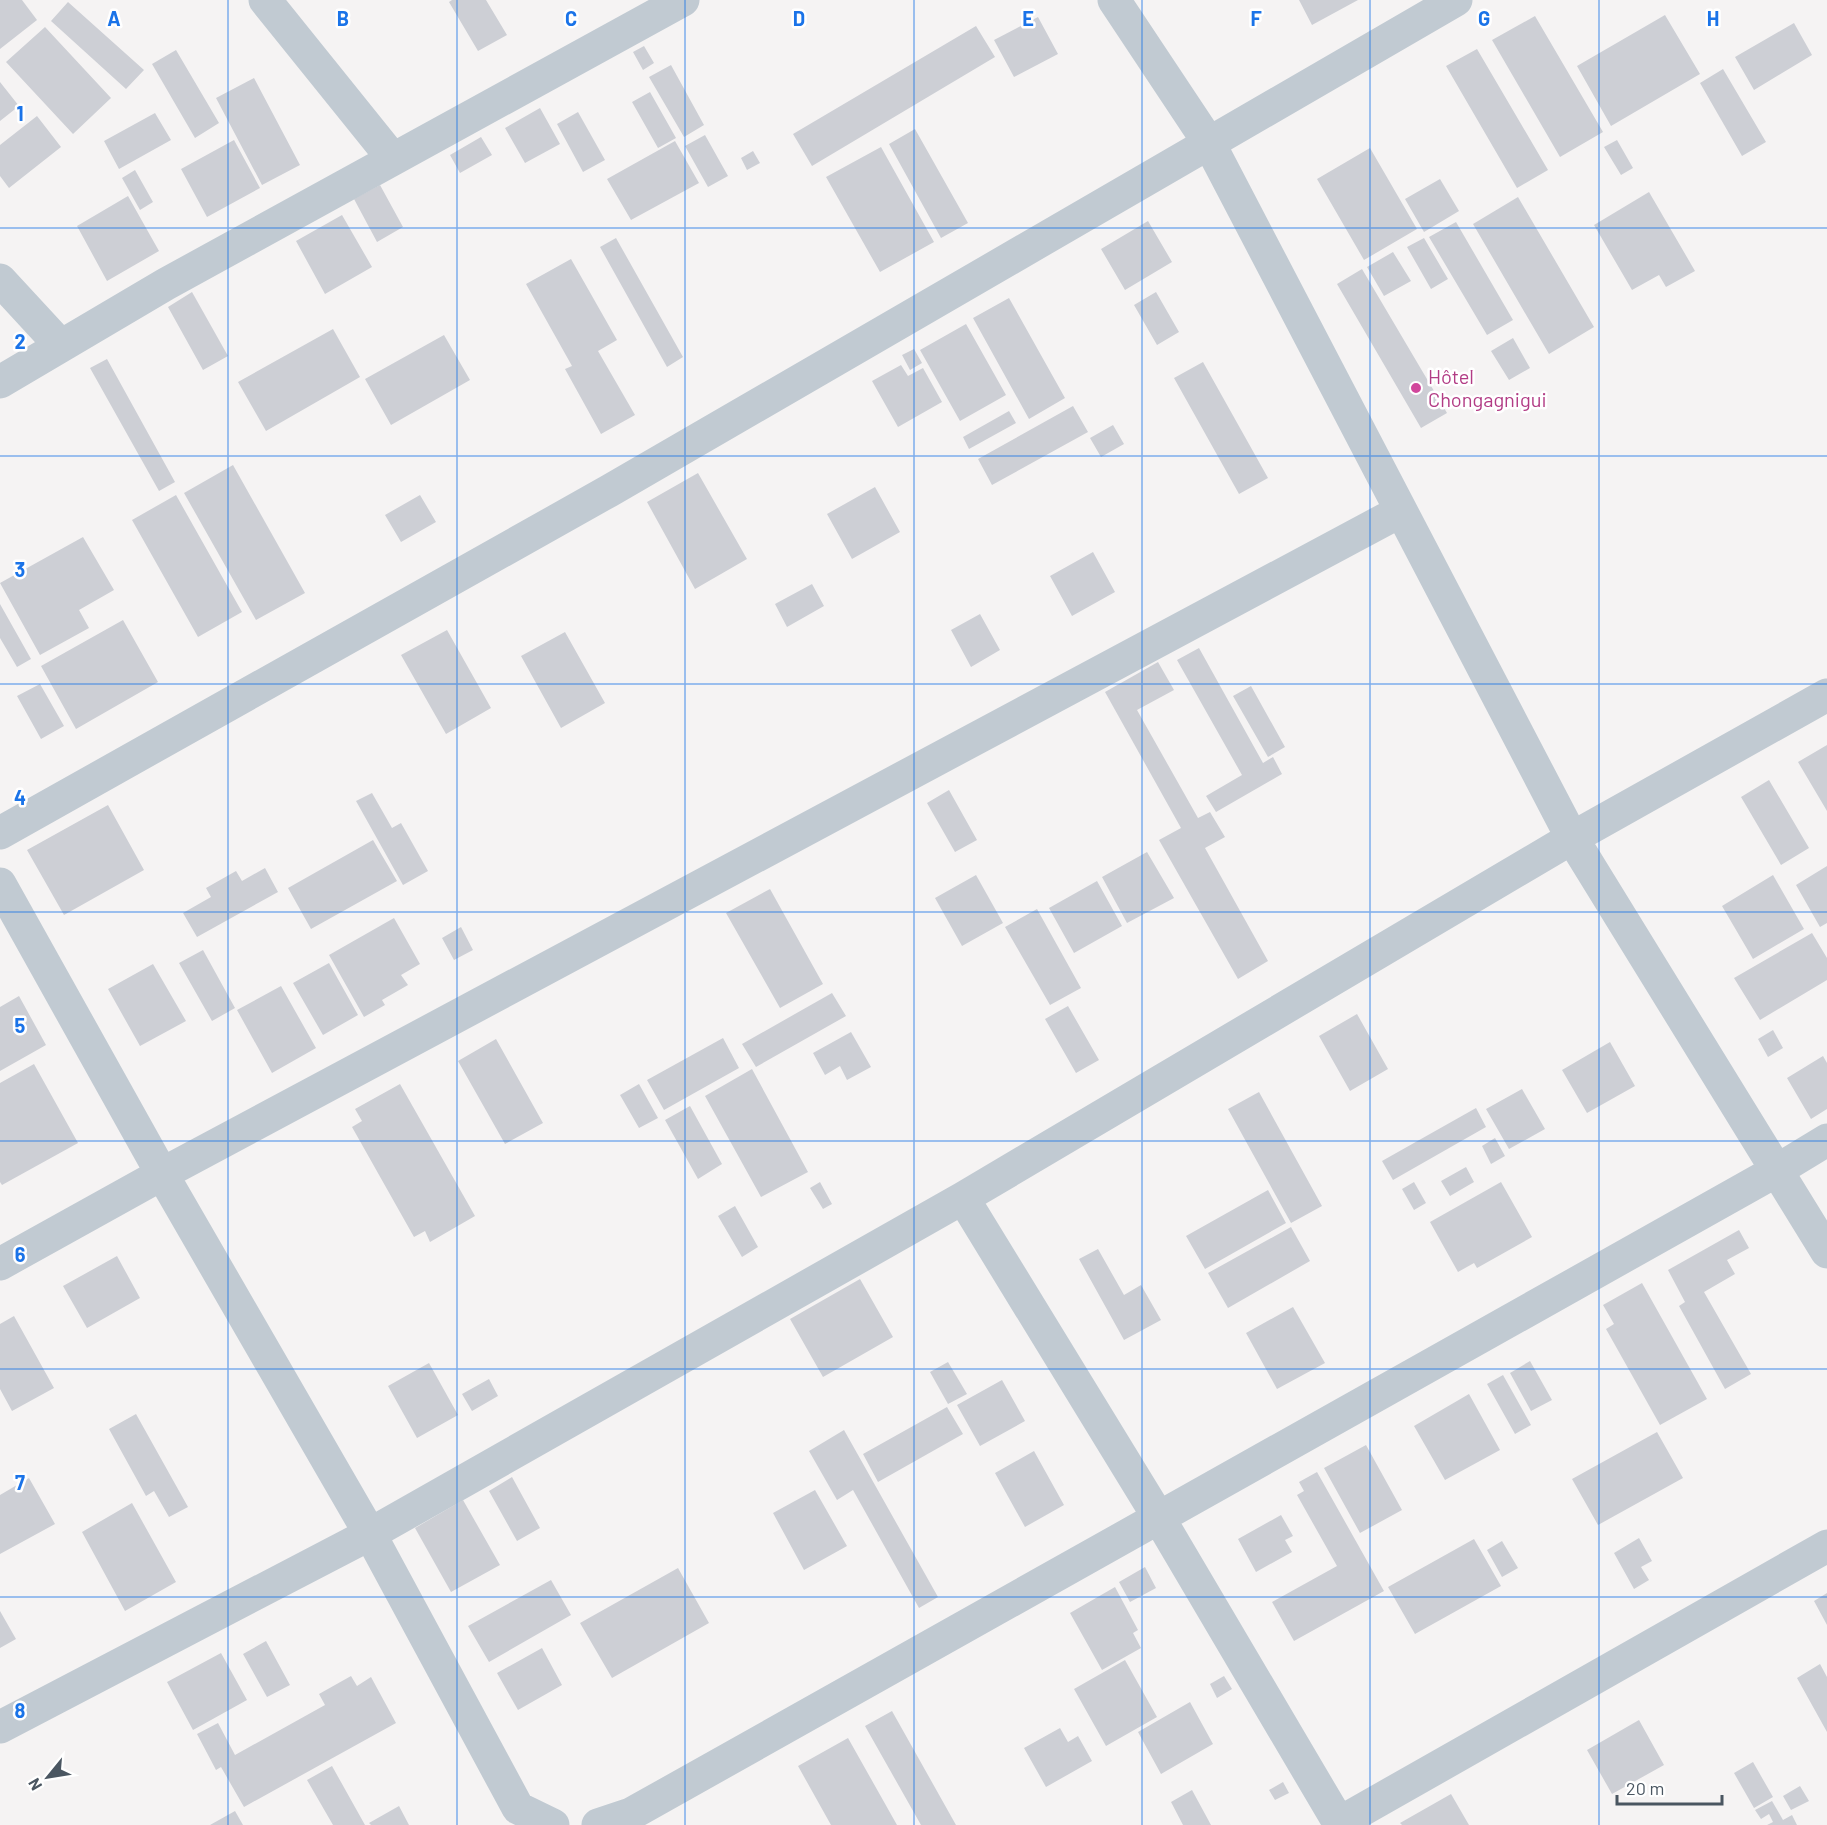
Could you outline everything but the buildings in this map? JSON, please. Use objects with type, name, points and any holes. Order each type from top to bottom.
[{"type":"street","points":[[265,0],[393,159]]},
{"type":"street","points":[[0,382],[166,284],[683,0]]},
{"type":"street","points":[[1114,0],[1209,143],[1572,838],[1827,1252]]},
{"type":"street","points":[[0,833],[609,491],[1456,0]]},
{"type":"street","points":[[0,280],[61,346]]},
{"type":"street","points":[[0,1264],[162,1174],[1401,511]]},
{"type":"street","points":[[0,1727],[369,1534],[963,1198],[1572,838],[1827,695]]},
{"type":"street","points":[[0,884],[162,1174],[369,1534],[518,1808],[553,1825]]},
{"type":"street","points":[[598,1825],[631,1814],[1776,1171],[1827,1140]]},
{"type":"street","points":[[963,1198],[1159,1518],[1339,1823],[1827,1546]]},
{"type":"place","name":"Hôtel Chongagnigui","points":[[1416,388]]}]
